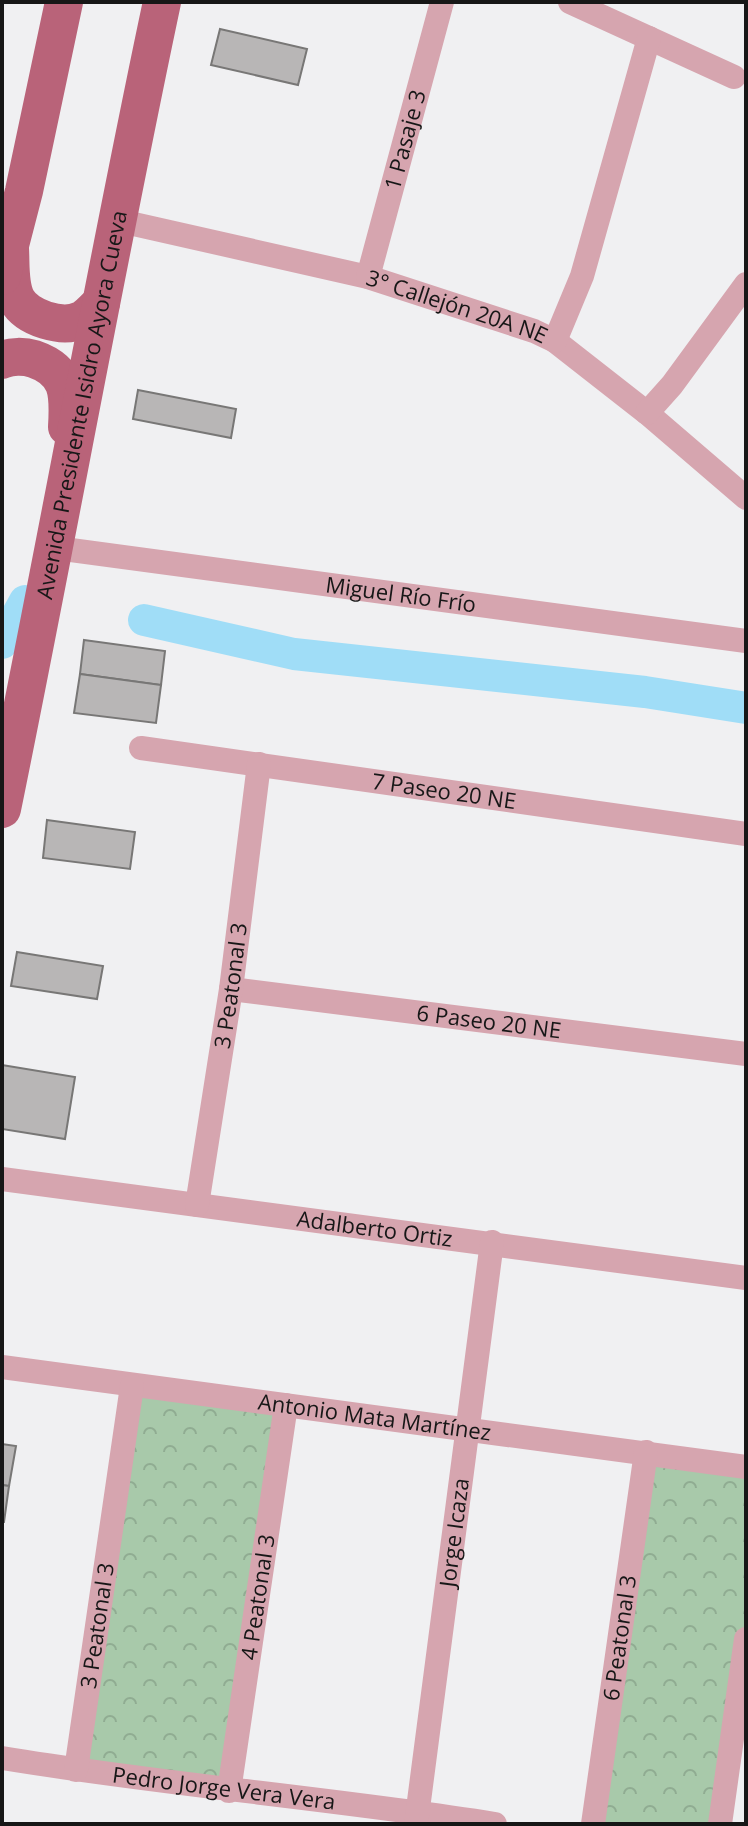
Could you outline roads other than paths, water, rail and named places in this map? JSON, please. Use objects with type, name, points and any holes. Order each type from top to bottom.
[{"type":"main road","points":[[64,2],[13,188],[6,261],[17,299],[26,311],[62,323],[81,320],[101,303]]},
{"type":"main road","name":"Avenida Presidente Isidro Ayora Cueva","points":[[2,809],[56,548],[116,220],[162,2]]},
{"type":"main road","points":[[2,360],[9,357],[29,358],[49,365],[61,376],[68,398],[65,497]]},
{"type":"street","name":"1 Pasaje 3","points":[[368,277],[442,2]]},
{"type":"street","points":[[570,2],[734,77]]},
{"type":"street","points":[[555,341],[582,276],[649,38]]},
{"type":"street","name":"3° Callejón 20A NE","points":[[116,220],[368,277],[534,331],[555,341],[647,413],[746,498]]},
{"type":"street","points":[[647,413],[672,385],[746,284]]},
{"type":"street","name":"Miguel Río Frío","points":[[56,548],[746,641]]},
{"type":"street","name":"7 Paseo 20 NE","points":[[141,748],[746,834]]},
{"type":"street","name":"3 Peatonal 3","points":[[197,1205],[231,989],[259,764]]},
{"type":"street","name":"6 Paseo 20 NE","points":[[231,989],[746,1054]]},
{"type":"street","name":"Adalberto Ortiz","points":[[2,1179],[746,1278]]},
{"type":"street","name":"Jorge Icaza","points":[[416,1818],[492,1242]]},
{"type":"street","name":"Antonio Mata Martínez","points":[[2,1367],[746,1467]]},
{"type":"street","name":"3 Peatonal 3","points":[[76,1770],[132,1386]]},
{"type":"street","name":"4 Peatonal 3","points":[[229,1791],[286,1405]]},
{"type":"street","name":"6 Peatonal 3","points":[[593,1824],[646,1452]]},
{"type":"street","points":[[720,1824],[746,1639]]},
{"type":"street","name":"Pedro Jorge Vera Vera","points":[[2,1758],[416,1818],[495,1824]]},
{"type":"waterway","points":[[2,643],[25,601]]},
{"type":"waterway","points":[[144,620],[294,654],[645,692],[746,708]]}]
